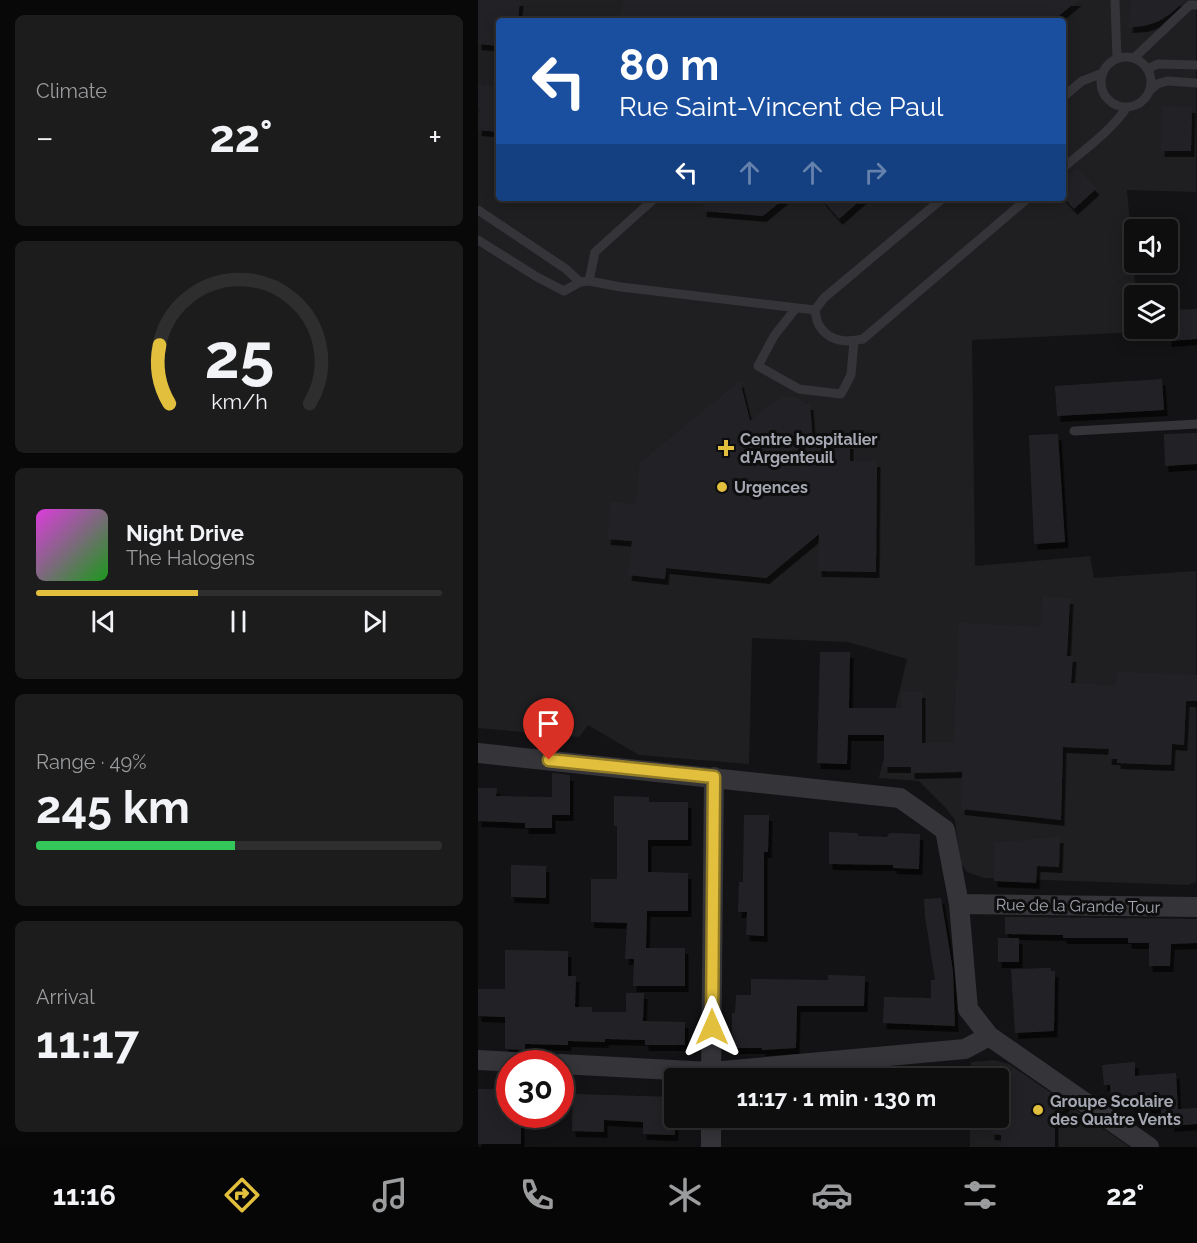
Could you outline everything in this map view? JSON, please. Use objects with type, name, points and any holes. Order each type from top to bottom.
[{"type":"street","points":[[478,753],[900,798],[945,830],[959,904],[968,1010],[989,1036],[1149,1147]]},
{"type":"street","points":[[711,1068],[714,777]]},
{"type":"street","name":"Rue de la Grande Tour","points":[[959,904],[1196,907]]},
{"type":"street","points":[[786,1068],[965,1049],[989,1036]]},
{"type":"street","points":[[478,1060],[496,1061]]},
{"type":"street","points":[[574,1065],[664,1072]]},
{"type":"street","points":[[710,1147],[711,1128]]},
{"type":"lane","points":[[1114,0],[1117,58]]},
{"type":"lane","points":[[1134,58],[1189,5],[1196,5]]},
{"type":"lane","points":[[1148,93],[1150,76],[1141,62],[1134,58],[1117,58],[1106,66],[1102,73],[1102,89],[1106,96],[1112,102],[1127,106],[1143,100],[1157,84],[1167,81],[1196,83]]},
{"type":"lane","points":[[1147,69],[1158,64],[1196,65]]},
{"type":"lane","points":[[1066,94],[1082,81],[1102,73]]},
{"type":"lane","points":[[1066,165],[1121,116],[1127,106]]},
{"type":"lane","points":[[478,240],[564,291],[584,281],[595,252],[652,201]]},
{"type":"lane","points":[[939,201],[824,298],[815,310],[818,325],[832,338],[850,342],[863,339],[1024,201]]},
{"type":"lane","points":[[478,210],[584,281],[815,310]]},
{"type":"lane","points":[[796,308],[774,336],[758,366],[799,389],[841,394],[851,375],[854,341]]},
{"type":"lane","points":[[1074,431],[1196,424]]},
{"type":"shaded area","name":"Centre hospitalier d'Argenteuil","points":[[478,0],[1196,0],[1196,192],[1127,190],[1129,219],[1124,219],[1124,273],[1134,273],[1135,285],[1124,285],[1124,333],[972,340],[975,566],[1090,556],[1094,578],[1196,571],[1196,882],[1188,885],[984,878],[967,872],[960,862],[955,820],[944,806],[919,781],[879,778],[907,659],[848,642],[752,638],[749,764],[639,755],[588,725],[579,737],[478,728]]},
{"type":"shaded area","name":"Groupe Scolaire des Quatre Vents","points":[[995,1060],[1009,1064],[1130,1147],[970,1147],[970,1128],[1009,1128],[1009,1068],[971,1068],[971,1062]]},
{"type":"building","points":[[478,0],[520,0],[518,18],[496,18],[496,46],[478,44]]},
{"type":"building","points":[[623,0],[1078,0],[1057,18],[629,18],[621,16]]},
{"type":"building","points":[[1131,0],[1186,0],[1159,21],[1144,26],[1129,27]]},
{"type":"building","points":[[478,84],[496,87],[496,132],[478,130],[480,108],[478,108]]},
{"type":"building","points":[[1162,106],[1192,107],[1191,151],[1161,151]]},
{"type":"building","points":[[1077,168],[1096,189],[1074,209],[1066,200],[1066,177]]},
{"type":"building","points":[[704,201],[781,201],[763,216],[703,211]]},
{"type":"building","points":[[824,201],[860,201],[839,219]]},
{"type":"building","points":[[1197,309],[1197,339],[1168,341],[1168,339],[1178,339],[1178,310]]},
{"type":"building","points":[[1162,379],[1164,410],[1057,416],[1055,386]]},
{"type":"building","name":"Urgences","points":[[740,381],[750,421],[782,396],[797,398],[805,404],[810,404],[813,443],[850,443],[850,461],[877,461],[876,572],[818,571],[819,534],[766,578],[666,568],[665,579],[628,575],[632,541],[607,539],[611,502],[636,505],[640,463]]},
{"type":"building","points":[[1197,433],[1197,464],[1165,466],[1164,434]]},
{"type":"building","points":[[1058,434],[1065,542],[1034,544],[1029,435]]},
{"type":"building","points":[[1042,597],[1070,598],[1067,656],[1073,656],[1071,683],[1115,686],[1117,672],[1197,675],[1197,701],[1186,701],[1184,745],[1172,744],[1171,765],[1117,763],[1117,759],[1108,759],[1109,749],[1063,747],[1061,820],[961,809],[962,772],[911,773],[911,767],[884,767],[884,735],[848,735],[847,764],[817,763],[820,652],[850,652],[849,708],[902,708],[901,692],[922,692],[922,743],[954,743],[959,623],[1041,627]]},
{"type":"building","points":[[552,773],[570,775],[570,815],[552,815],[552,828],[525,828],[525,823],[478,821],[478,788],[497,788],[496,796],[552,797]]},
{"type":"building","points":[[614,796],[649,797],[649,802],[688,802],[688,840],[648,840],[648,872],[688,873],[688,911],[647,911],[646,948],[685,948],[685,986],[633,986],[634,959],[625,959],[627,923],[591,922],[591,879],[617,879],[617,826],[614,826]]},
{"type":"building","points":[[744,815],[769,815],[768,852],[764,852],[764,936],[746,935],[747,912],[738,912],[739,882],[743,882]]},
{"type":"building","points":[[829,832],[887,837],[890,833],[920,834],[919,869],[893,868],[893,865],[829,864]]},
{"type":"building","points":[[1060,837],[1059,867],[1037,866],[1036,883],[994,881],[994,843]]},
{"type":"building","points":[[511,865],[546,866],[546,898],[511,897]]},
{"type":"building","points":[[941,898],[953,971],[955,1026],[883,1023],[884,997],[931,998],[931,980],[935,980],[924,899]]},
{"type":"building","points":[[1005,917],[1197,919],[1197,943],[1171,944],[1170,966],[1149,966],[1149,943],[1128,943],[1128,938],[1063,938],[1063,935],[1005,934]]},
{"type":"building","points":[[998,938],[1019,938],[1019,962],[998,962]]},
{"type":"building","points":[[505,950],[568,951],[568,976],[576,976],[575,1007],[592,1007],[592,1012],[626,1012],[626,993],[644,993],[643,1021],[685,1022],[685,1045],[645,1045],[645,1040],[605,1039],[605,1042],[568,1041],[568,1045],[525,1044],[525,1050],[505,1049],[505,1017],[478,1016],[478,989],[505,989]]},
{"type":"building","points":[[1051,968],[1051,971],[1055,971],[1054,1031],[1015,1033],[1011,969]]},
{"type":"building","points":[[828,975],[865,976],[864,1006],[797,1006],[796,1048],[762,1050],[762,1048],[732,1048],[732,1013],[735,1013],[736,995],[751,995],[751,979],[828,980]]},
{"type":"building","points":[[1135,1062],[1135,1076],[1176,1073],[1178,1109],[1197,1108],[1197,1124],[1171,1126],[1170,1114],[1161,1115],[1161,1107],[1141,1109],[1140,1095],[1111,1099],[1110,1085],[1104,1085],[1102,1065]]},
{"type":"building","points":[[1014,1068],[1067,1104],[1055,1121],[1055,1147],[1001,1147],[1001,1135],[991,1134],[991,1128],[1009,1128],[1009,1074]]},
{"type":"building","points":[[478,1089],[496,1089],[496,1128],[521,1128],[521,1144],[478,1144]]},
{"type":"building","points":[[574,1094],[664,1097],[664,1128],[675,1128],[675,1135],[643,1134],[643,1122],[604,1120],[604,1132],[572,1131],[574,1128]]},
{"type":"place","name":"Centre hospitalier d'Argenteuil","points":[[726,448]]},
{"type":"place","name":"Urgences","points":[[722,487]]},
{"type":"place","name":"Groupe Scolaire des Quatre Vents","points":[[1038,1110]]},
{"type":"route","points":[[549,760],[714,777],[712,1027]]}]
